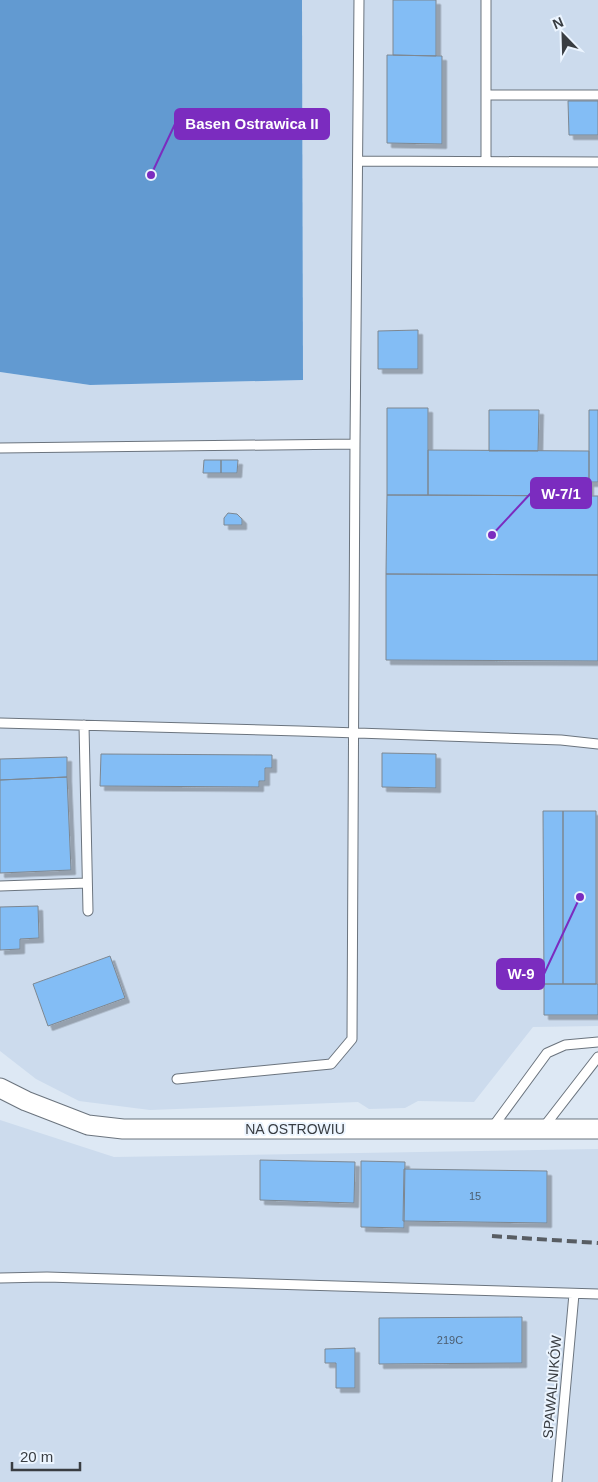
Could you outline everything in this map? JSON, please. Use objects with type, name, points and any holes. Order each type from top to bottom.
[{"type":"street","name":"NA OSTROWIU","points":[[0,1088],[26,1101],[88,1125],[123,1129],[598,1128]]},
{"type":"lane","points":[[177,1079],[331,1064],[352,1039],[359,0]]},
{"type":"lane","points":[[486,0],[486,161]]},
{"type":"lane","points":[[486,95],[598,95]]},
{"type":"lane","points":[[358,161],[598,162]]},
{"type":"lane","points":[[0,448],[355,444]]},
{"type":"lane","points":[[0,723],[355,732],[561,740],[598,744]]},
{"type":"lane","points":[[84,726],[88,911]]},
{"type":"lane","points":[[0,886],[87,883]]},
{"type":"lane","points":[[492,1128],[547,1053],[565,1045],[598,1042]]},
{"type":"lane","points":[[543,1128],[598,1057]]},
{"type":"lane","points":[[0,1278],[57,1277],[598,1294]]},
{"type":"lane","name":"SPAWALNIKÓW","points":[[557,1482],[574,1294]]},
{"type":"shaded area","points":[[302,0],[598,0],[598,1026],[533,1027],[474,1102],[418,1101],[405,1108],[369,1109],[358,1102],[150,1110],[79,1101],[36,1079],[0,1051],[0,372],[90,385],[303,380]]},
{"type":"shaded area","points":[[0,1120],[114,1157],[598,1149],[598,1482],[0,1482]]},
{"type":"water","points":[[0,0],[302,0],[303,380],[90,385],[0,372]]},
{"type":"building","points":[[393,0],[436,0],[436,56],[393,55]]},
{"type":"building","points":[[387,55],[442,56],[442,144],[387,143]]},
{"type":"building","points":[[568,101],[598,101],[598,135],[569,135]]},
{"type":"building","points":[[418,330],[418,369],[378,369],[378,331]]},
{"type":"building","points":[[387,408],[428,408],[428,495],[387,495]]},
{"type":"building","points":[[489,410],[539,410],[538,451],[489,451]]},
{"type":"building","points":[[589,410],[598,410],[598,482],[589,482]]},
{"type":"building","points":[[428,450],[589,451],[589,496],[428,495]]},
{"type":"building","points":[[204,460],[221,460],[221,473],[203,473]]},
{"type":"building","points":[[221,460],[238,460],[237,473],[221,473]]},
{"type":"building","points":[[387,495],[598,496],[598,575],[386,574]]},
{"type":"building","points":[[228,513],[237,514],[242,519],[242,525],[224,525],[224,518]]},
{"type":"building","points":[[386,574],[598,575],[598,661],[386,660]]},
{"type":"building","points":[[382,753],[436,754],[436,788],[382,787]]},
{"type":"building","points":[[101,754],[272,755],[272,768],[265,768],[265,781],[259,781],[259,787],[100,786]]},
{"type":"building","points":[[67,757],[67,777],[0,780],[0,759]]},
{"type":"building","points":[[67,777],[71,870],[0,873],[0,780]]},
{"type":"building","points":[[543,811],[563,811],[563,984],[544,984]]},
{"type":"building","points":[[563,811],[596,811],[596,984],[563,984]]},
{"type":"building","points":[[38,906],[39,938],[20,939],[20,949],[0,950],[0,907]]},
{"type":"building","points":[[110,956],[125,998],[48,1026],[33,984]]},
{"type":"building","points":[[544,984],[598,984],[598,1015],[544,1015]]},
{"type":"building","points":[[260,1160],[355,1162],[354,1203],[260,1200]]},
{"type":"building","points":[[361,1161],[405,1162],[404,1228],[361,1227]]},
{"type":"building","points":[[404,1169],[547,1171],[547,1223],[403,1221]]},
{"type":"building","points":[[522,1317],[522,1363],[379,1364],[379,1318]]},
{"type":"building","points":[[355,1348],[355,1388],[336,1388],[336,1363],[325,1363],[325,1349]]},
{"type":"railway","points":[[492,1236],[598,1243]]},
{"type":"place","name":"Basen Ostrawica II","points":[[151,175]]},
{"type":"place","name":"W-7/1","points":[[492,535]]},
{"type":"place","name":"W-9","points":[[580,897]]}]
